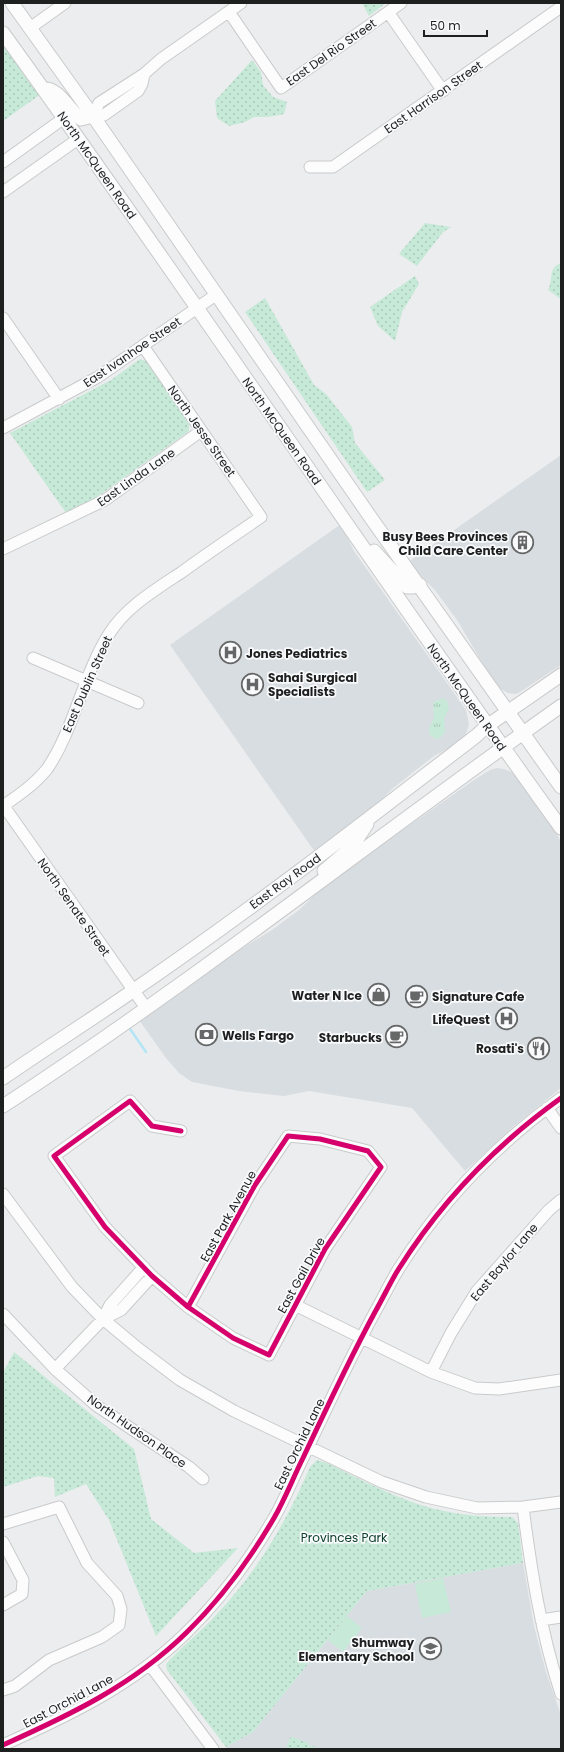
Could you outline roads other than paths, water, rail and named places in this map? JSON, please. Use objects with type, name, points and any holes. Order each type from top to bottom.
[{"type":"main road","name":"North McQueen Road","points":[[12,3],[93,116],[371,518],[420,585],[507,712],[561,787]]},
{"type":"main road","name":"North McQueen Road","points":[[3,33],[197,308],[487,726],[561,828]]},
{"type":"main road","points":[[43,89],[48,88],[54,91],[81,119],[93,116]]},
{"type":"main road","points":[[351,531],[371,548],[407,587],[420,585]]},
{"type":"main road","name":"East Ray Road","points":[[3,1078],[134,990],[313,861],[487,726],[561,675]]},
{"type":"main road","name":"East Ray Road","points":[[3,1106],[54,1073],[308,892],[503,747],[561,706]]},
{"type":"main road","points":[[308,892],[308,887],[312,882],[352,847],[375,814]]},
{"type":"street","points":[[30,28],[65,3]]},
{"type":"street","points":[[93,116],[104,115],[138,91],[142,84],[144,74],[161,59],[241,3]]},
{"type":"street","name":"East Del Rio Street","points":[[228,12],[281,88],[401,3]]},
{"type":"street","name":"East Harrison Street","points":[[310,167],[333,167],[443,91],[553,8],[561,7]]},
{"type":"street","points":[[388,12],[443,91]]},
{"type":"street","points":[[3,162],[64,118]]},
{"type":"street","points":[[3,192],[78,139]]},
{"type":"street","name":"East Ivanhoe Street","points":[[3,428],[98,377],[217,294]]},
{"type":"street","points":[[3,318],[59,398]]},
{"type":"street","name":"North Jesse Street","points":[[143,346],[261,517]]},
{"type":"street","name":"East Linda Lane","points":[[3,549],[105,500],[201,431]]},
{"type":"street","name":"East Dublin Street","points":[[3,806],[30,787],[46,770],[57,752],[87,681],[109,635],[123,616],[141,600],[261,517]]},
{"type":"street","points":[[33,658],[138,703]]},
{"type":"street","name":"North Senate Street","points":[[3,806],[146,1008]]},
{"type":"street","name":"East Orchid Lane","points":[[3,1746],[90,1704],[150,1666],[187,1632],[218,1598],[249,1557],[275,1517],[361,1338],[397,1271],[428,1224],[470,1176],[504,1144],[561,1098]]},
{"type":"street","points":[[181,1131],[152,1126],[130,1101],[54,1156],[105,1227],[148,1272],[188,1307]]},
{"type":"street","points":[[547,1108],[561,1128]]},
{"type":"street","name":"East Park Avenue","points":[[188,1307],[255,1185],[288,1136],[320,1139],[368,1151],[381,1166]]},
{"type":"street","name":"East Gail Drive","points":[[188,1307],[233,1338],[269,1355],[324,1249],[381,1166]]},
{"type":"street","points":[[3,1194],[69,1282],[103,1319],[180,1380],[234,1411],[382,1482],[426,1497],[477,1508],[523,1507],[561,1502]]},
{"type":"street","name":"East Baylor Lane","points":[[431,1372],[451,1333],[477,1291],[543,1216],[561,1200]]},
{"type":"street","points":[[55,1369],[103,1319],[110,1305],[148,1272]]},
{"type":"street","points":[[295,1305],[431,1372],[475,1388],[499,1389],[561,1380]]},
{"type":"street","name":"North Hudson Place","points":[[3,1316],[55,1369],[97,1406],[189,1467],[203,1479]]},
{"type":"street","points":[[3,1524],[60,1507],[87,1563],[117,1596],[120,1609],[119,1625],[102,1637],[49,1660],[15,1686],[3,1690]]},
{"type":"street","points":[[523,1507],[530,1562],[541,1620],[561,1694]]},
{"type":"street","points":[[3,1542],[23,1580],[22,1594],[3,1605]]},
{"type":"street","points":[[541,1620],[561,1617]]},
{"type":"street","points":[[150,1666],[213,1749]]},
{"type":"waterway","points":[[128,1026],[146,1052]]},
{"type":"place","name":"Busy Bees Provinces Child Care Center","points":[[523,543]]},
{"type":"place","name":"Jones Pediatrics","points":[[231,653]]},
{"type":"place","name":"Sahai Surgical Specialists","points":[[252,684]]},
{"type":"place","name":"Water N Ice","points":[[378,995]]},
{"type":"place","name":"Signature Cafe","points":[[416,996]]},
{"type":"place","name":"LifeQuest","points":[[506,1019]]},
{"type":"place","name":"Wells Fargo","points":[[207,1035]]},
{"type":"place","name":"Starbucks","points":[[397,1037]]},
{"type":"place","name":"Rosati's","points":[[539,1048]]},
{"type":"place","name":"Shumway Elementary School","points":[[430,1649]]},
{"type":"park label","name":"Provinces Park","points":[[344,1537]]}]
